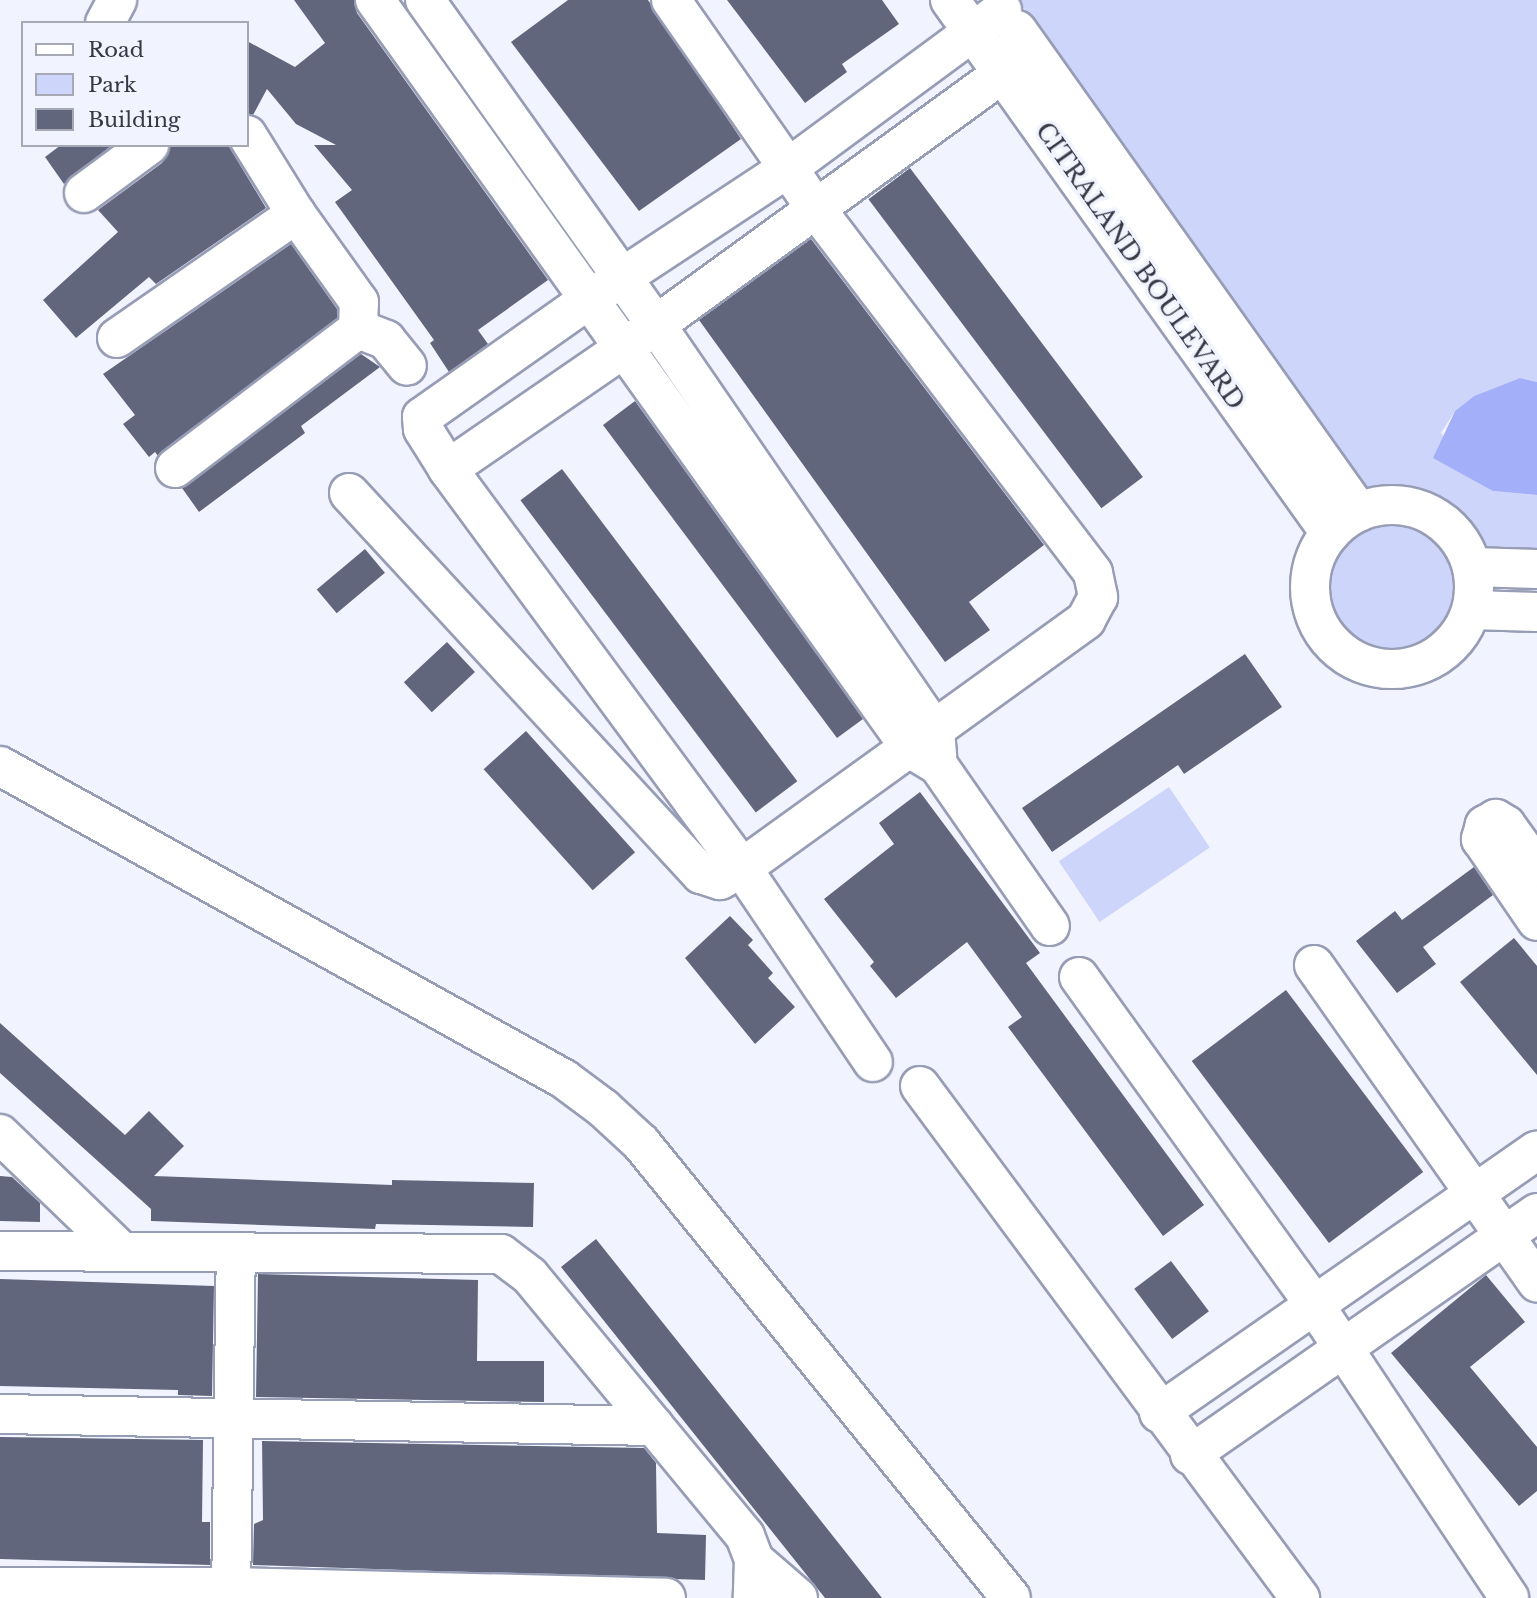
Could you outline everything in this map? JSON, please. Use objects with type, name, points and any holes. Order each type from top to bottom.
[{"type":"street","points":[[106,21],[117,0]]},
{"type":"street","points":[[375,0],[588,300],[928,748]]},
{"type":"street","points":[[349,493],[701,874],[720,880],[928,748],[1086,620],[1098,597],[1093,573],[816,209],[671,0]]},
{"type":"street","name":"CITRALAND BOULEVARD","points":[[950,0],[990,14],[1017,62],[1344,523]]},
{"type":"street","points":[[398,33],[428,5],[656,325],[928,748],[1050,926]]},
{"type":"street","points":[[873,1062],[742,868],[577,649],[448,469],[423,429],[426,412],[788,167],[990,14]]},
{"type":"street","points":[[448,469],[624,348],[1017,62]]},
{"type":"street","points":[[248,137],[296,214],[359,302],[358,329]]},
{"type":"street","points":[[84,193],[146,147]]},
{"type":"street","points":[[117,338],[296,214]]},
{"type":"street","points":[[358,329],[386,341],[407,366]]},
{"type":"street","points":[[176,468],[358,329]]},
{"type":"street","points":[[1397,505],[1418,509],[1454,533],[1472,567],[1472,610],[1461,633],[1429,662],[1387,670],[1346,656],[1318,624],[1311,603],[1314,561],[1344,523],[1397,505]]},
{"type":"street","points":[[1472,567],[1537,569]]},
{"type":"street","points":[[1472,610],[1537,612]]},
{"type":"street","points":[[528,684],[577,649]]},
{"type":"street","points":[[0,766],[564,1079],[603,1108],[641,1143],[1011,1598]]},
{"type":"street","points":[[1537,868],[1506,825],[1496,819],[1485,825],[1481,839],[1537,921]]},
{"type":"street","points":[[1314,965],[1537,1282]]},
{"type":"street","points":[[1079,977],[1316,1307],[1508,1598]]},
{"type":"street","points":[[919,1086],[1190,1455],[1300,1598]]},
{"type":"street","points":[[0,1134],[119,1249]]},
{"type":"street","points":[[1159,1413],[1316,1307],[1537,1150]]},
{"type":"street","points":[[1190,1455],[1537,1213]]},
{"type":"street","points":[[0,1251],[119,1249],[236,1253],[491,1253],[512,1259],[726,1508],[746,1536],[754,1560],[752,1598]]},
{"type":"street","points":[[231,1593],[236,1253]]},
{"type":"street","points":[[0,1414],[654,1426]]},
{"type":"street","points":[[754,1560],[798,1598]]},
{"type":"street","points":[[0,1587],[231,1593],[666,1598]]},
{"type":"green space","points":[[1018,0],[1537,0],[1537,382],[1520,378],[1474,396],[1455,411],[1441,433],[1493,491],[1537,495],[1537,549],[1483,548],[1466,520],[1446,502],[1422,490],[1395,484],[1362,488]]},
{"type":"green space","points":[[1392,524],[1416,528],[1437,542],[1451,563],[1455,587],[1451,611],[1437,632],[1416,646],[1392,650],[1368,646],[1347,632],[1333,611],[1329,587],[1333,563],[1347,542],[1368,528]]},
{"type":"green space","points":[[1169,787],[1210,848],[1100,922],[1059,861]]},
{"type":"shaded area","points":[[1520,378],[1537,382],[1537,495],[1493,491],[1433,458],[1455,411],[1474,396]]},
{"type":"building","points":[[294,0],[354,0],[357,13],[548,280],[478,330],[488,344],[449,372],[430,343],[434,340],[335,202],[352,190],[314,145],[336,145],[296,124],[267,89],[253,115],[248,113],[248,42],[295,67],[325,43]]},
{"type":"building","points":[[568,0],[648,0],[741,139],[639,211],[511,42]]},
{"type":"building","points":[[727,0],[882,0],[899,24],[842,64],[847,72],[805,103]]},
{"type":"building","points":[[58,147],[110,147],[64,184],[45,157]]},
{"type":"building","points":[[169,147],[229,147],[266,208],[156,284],[149,277],[76,338],[43,300],[118,232],[98,210],[162,163]]},
{"type":"building","points":[[910,168],[1143,477],[1101,508],[868,199]]},
{"type":"building","points":[[811,239],[1044,545],[969,602],[990,630],[945,662],[699,320]]},
{"type":"building","points":[[291,244],[337,309],[337,318],[158,456],[155,452],[149,457],[123,424],[135,415],[103,374]]},
{"type":"building","points":[[361,354],[380,367],[301,426],[305,433],[199,512],[182,488]]},
{"type":"building","points":[[635,401],[863,719],[837,738],[603,425]]},
{"type":"building","points":[[562,469],[797,781],[756,813],[520,500]]},
{"type":"building","points":[[365,549],[385,573],[337,613],[317,589]]},
{"type":"building","points":[[447,642],[475,672],[432,712],[404,682]]},
{"type":"building","points":[[1245,654],[1282,707],[1184,774],[1178,765],[1052,852],[1022,808]]},
{"type":"building","points":[[526,731],[635,852],[593,890],[484,769]]},
{"type":"building","points":[[920,792],[1040,953],[1026,963],[1204,1205],[1163,1236],[1008,1027],[1022,1017],[967,942],[896,998],[870,966],[874,962],[824,899],[894,844],[879,823]]},
{"type":"building","points":[[1474,867],[1493,895],[1423,947],[1436,964],[1397,993],[1356,941],[1395,911],[1402,920]]},
{"type":"building","points":[[730,916],[753,940],[748,945],[773,973],[768,978],[795,1007],[755,1044],[685,958]]},
{"type":"building","points":[[1514,938],[1537,966],[1537,1075],[1460,982]]},
{"type":"building","points":[[1286,990],[1423,1172],[1329,1243],[1192,1061]]},
{"type":"building","points":[[0,1023],[125,1135],[149,1111],[184,1146],[154,1176],[392,1185],[392,1180],[534,1183],[533,1227],[376,1224],[375,1229],[151,1221],[151,1209],[0,1073]]},
{"type":"building","points":[[0,1176],[12,1177],[40,1203],[40,1222],[0,1221]]},
{"type":"building","points":[[596,1239],[882,1598],[825,1598],[561,1267]]},
{"type":"building","points":[[1171,1261],[1209,1311],[1172,1339],[1134,1289]]},
{"type":"building","points":[[258,1274],[478,1280],[477,1361],[544,1361],[544,1402],[256,1397]]},
{"type":"building","points":[[1486,1275],[1525,1322],[1470,1367],[1537,1447],[1537,1491],[1519,1506],[1391,1353]]},
{"type":"building","points":[[0,1279],[214,1286],[212,1396],[178,1395],[178,1390],[0,1386]]},
{"type":"building","points":[[0,1437],[203,1440],[202,1522],[210,1522],[210,1565],[0,1559]]},
{"type":"building","points":[[262,1441],[644,1448],[656,1463],[657,1533],[706,1535],[705,1580],[253,1565],[254,1524],[263,1520]]}]
